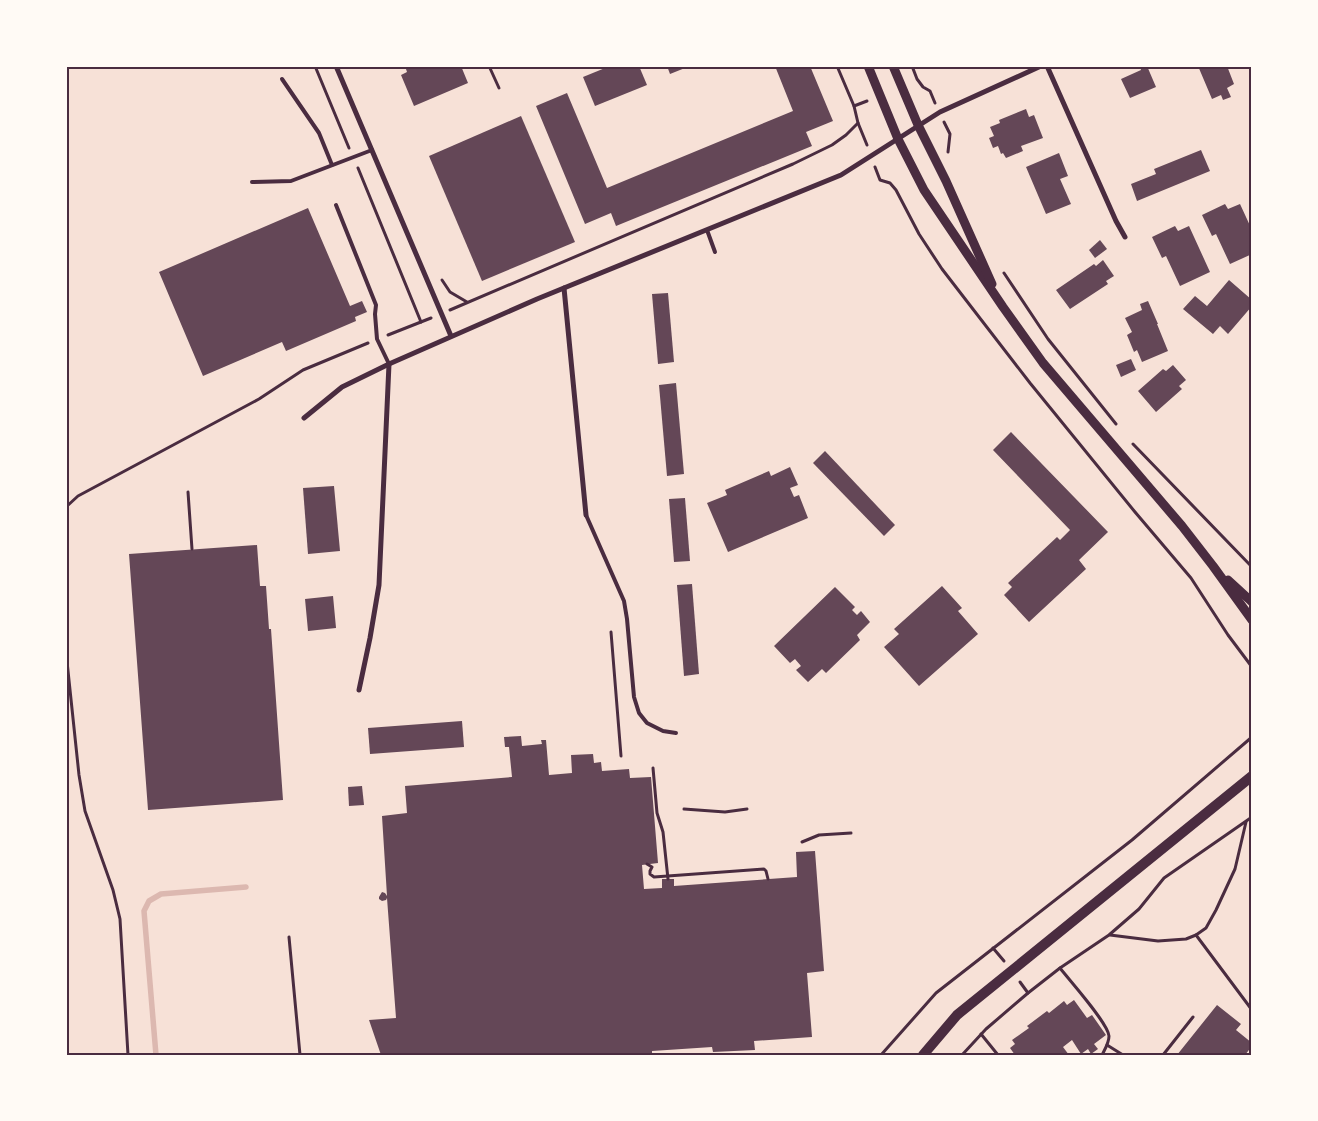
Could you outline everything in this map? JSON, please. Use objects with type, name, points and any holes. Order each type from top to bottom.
[{"type":"main road","points":[[923,1055],[957,1015],[1252,776]]},
{"type":"street","points":[[336,66],[451,336]]},
{"type":"street","points":[[868,66],[898,138],[924,190],[1003,307],[1043,363],[1182,526],[1252,620]]},
{"type":"street","points":[[893,66],[918,126],[946,180],[1003,307]]},
{"type":"street","points":[[304,418],[342,387],[389,364],[564,288],[840,174],[940,112],[1042,66]]},
{"type":"street","points":[[1047,66],[1116,221],[1125,237]]},
{"type":"street","points":[[564,288],[586,515]]},
{"type":"street","points":[[359,690],[379,585],[389,364]]},
{"type":"street","points":[[1213,566],[1252,602]]},
{"type":"lane","points":[[282,78],[319,133],[332,165]]},
{"type":"lane","points":[[252,182],[291,181],[372,150]]},
{"type":"lane","points":[[336,205],[376,305],[377,339],[389,364]]},
{"type":"lane","points":[[707,230],[715,252]]},
{"type":"lane","points":[[586,515],[624,601],[634,697],[639,713],[647,723],[676,733]]},
{"type":"path","points":[[315,66],[421,322]]},
{"type":"path","points":[[489,66],[499,88]]},
{"type":"path","points":[[837,66],[854,106],[858,123],[880,180],[890,183],[896,190],[919,234],[942,269],[1030,383],[1135,512],[1192,578],[1228,635],[1252,667]]},
{"type":"path","points":[[912,66],[917,79],[930,91],[950,134],[948,157]]},
{"type":"path","points":[[66,507],[78,496],[273,390],[303,370],[793,164],[832,146],[858,123]]},
{"type":"path","points":[[1000,267],[1048,339],[1121,431]]},
{"type":"path","points":[[1127,438],[1252,567]]},
{"type":"path","points":[[188,492],[192,549]]},
{"type":"path","points":[[611,632],[621,756]]},
{"type":"path","points":[[66,652],[79,775],[85,811],[113,890],[120,919],[128,1055]]},
{"type":"path","points":[[881,1055],[936,993],[1132,840],[1252,737]]},
{"type":"path","points":[[653,768],[657,813],[664,832],[668,879]]},
{"type":"path","points":[[684,809],[725,812],[747,809]]},
{"type":"path","points":[[962,1055],[981,1034],[1028,993],[1060,968],[1109,935],[1139,910],[1164,878],[1252,817]]},
{"type":"path","points":[[1109,935],[1158,941],[1186,939],[1206,928],[1235,869],[1246,821]]},
{"type":"path","points":[[802,842],[820,835],[851,833]]},
{"type":"path","points":[[647,864],[652,867],[650,874],[654,877],[764,869],[768,879]]},
{"type":"path","points":[[1196,935],[1252,1010]]},
{"type":"path","points":[[289,937],[300,1055]]},
{"type":"path","points":[[1060,968],[1109,1034],[1107,1045],[1102,1055]]},
{"type":"path","points":[[1163,1055],[1194,1017]]},
{"type":"path","points":[[981,1034],[998,1055]]},
{"type":"path","points":[[1107,1045],[1123,1055]]},
{"type":"building","points":[[405,66],[461,66],[468,83],[414,106],[401,75],[407,72]]},
{"type":"building","points":[[610,66],[639,66],[647,85],[595,106],[583,77]]},
{"type":"building","points":[[667,66],[690,66],[670,74]]},
{"type":"building","points":[[775,66],[810,66],[833,121],[806,132],[812,146],[616,226],[611,213],[585,224],[536,106],[567,93],[607,188],[793,111]]},
{"type":"building","points":[[1140,66],[1147,66],[1156,87],[1130,98],[1121,79],[1141,70]]},
{"type":"building","points":[[1198,66],[1227,66],[1234,84],[1227,88],[1231,97],[1223,100],[1221,95],[1212,99]]},
{"type":"building","points":[[1026,109],[1029,117],[1034,115],[1043,138],[1021,146],[1023,151],[1006,158],[1003,153],[1001,154],[998,146],[993,148],[989,138],[994,136],[990,127],[1000,123],[999,120]]},
{"type":"building","points":[[521,116],[575,242],[482,281],[429,156]]},
{"type":"building","points":[[1201,150],[1210,171],[1137,201],[1131,184],[1156,174],[1154,169]]},
{"type":"building","points":[[1059,153],[1068,176],[1060,179],[1071,204],[1046,214],[1026,167]]},
{"type":"building","points":[[1225,204],[1228,209],[1240,204],[1252,230],[1252,254],[1230,264],[1216,234],[1212,236],[1202,215]]},
{"type":"building","points":[[308,208],[350,306],[362,301],[367,312],[355,317],[356,321],[286,351],[282,342],[203,376],[159,272]]},
{"type":"building","points":[[1175,226],[1178,231],[1189,226],[1210,272],[1180,286],[1166,256],[1162,258],[1152,237]]},
{"type":"building","points":[[1100,240],[1107,249],[1095,258],[1089,250]]},
{"type":"building","points":[[1103,260],[1114,276],[1106,281],[1108,284],[1070,309],[1056,290]]},
{"type":"building","points":[[1229,280],[1252,300],[1252,306],[1228,334],[1220,326],[1213,334],[1183,309],[1195,296],[1207,306]]},
{"type":"building","points":[[668,293],[674,362],[658,364],[652,294]]},
{"type":"building","points":[[1148,301],[1168,351],[1142,362],[1137,350],[1134,352],[1127,335],[1132,332],[1125,318],[1142,310],[1140,304]]},
{"type":"building","points":[[1131,359],[1136,370],[1121,377],[1116,365]]},
{"type":"building","points":[[1173,365],[1186,380],[1179,386],[1182,389],[1156,412],[1138,391],[1163,369],[1166,371]]},
{"type":"building","points":[[676,383],[684,474],[667,476],[659,385]]},
{"type":"building","points":[[1011,432],[1108,532],[1079,560],[1086,569],[1029,622],[1004,595],[1012,587],[1008,583],[1057,537],[1060,540],[1070,530],[993,450]]},
{"type":"building","points":[[825,451],[895,525],[884,536],[813,463]]},
{"type":"building","points":[[790,467],[798,485],[790,488],[794,497],[799,495],[808,518],[728,552],[707,503],[727,495],[725,490],[769,471],[771,476]]},
{"type":"building","points":[[334,486],[340,551],[308,554],[303,488]]},
{"type":"building","points":[[685,498],[690,561],[674,562],[669,499]]},
{"type":"building","points":[[257,545],[260,586],[266,586],[269,629],[271,629],[283,800],[148,810],[129,554]]},
{"type":"building","points":[[692,584],[699,674],[684,676],[677,585]]},
{"type":"building","points":[[942,586],[962,608],[958,611],[978,634],[919,686],[884,647],[899,634],[894,629]]},
{"type":"building","points":[[835,587],[855,607],[852,610],[857,615],[861,611],[870,622],[857,635],[860,640],[826,673],[822,669],[808,682],[796,670],[801,666],[795,659],[790,663],[774,646]]},
{"type":"building","points":[[333,596],[336,628],[308,631],[305,599]]},
{"type":"building","points":[[462,721],[464,747],[370,754],[368,728]]},
{"type":"building","points":[[521,736],[522,746],[542,744],[541,740],[546,740],[549,775],[572,773],[571,755],[593,754],[594,763],[601,762],[602,771],[629,769],[630,778],[651,777],[658,863],[642,865],[644,889],[662,888],[662,879],[674,879],[674,886],[797,877],[796,852],[815,851],[824,971],[807,973],[812,1037],[754,1041],[755,1050],[713,1052],[712,1047],[652,1051],[652,1055],[381,1055],[369,1020],[396,1018],[387,898],[382,901],[379,899],[382,892],[387,896],[382,816],[407,813],[405,786],[512,777],[509,747],[505,747],[504,737]]},
{"type":"building","points":[[362,786],[364,805],[349,806],[348,787]]},
{"type":"building","points":[[1074,1000],[1087,1018],[1092,1015],[1106,1035],[1094,1044],[1098,1049],[1091,1054],[1088,1049],[1081,1054],[1072,1040],[1063,1047],[1069,1055],[1015,1055],[1010,1048],[1015,1044],[1012,1040],[1029,1028],[1027,1026],[1047,1011],[1049,1013],[1064,1001],[1067,1005]]},
{"type":"building","points":[[1217,1005],[1241,1024],[1236,1030],[1252,1043],[1252,1046],[1245,1055],[1177,1055]]},
{"type":"waterway","points":[[156,1055],[144,911],[149,901],[161,894],[246,887]]}]
